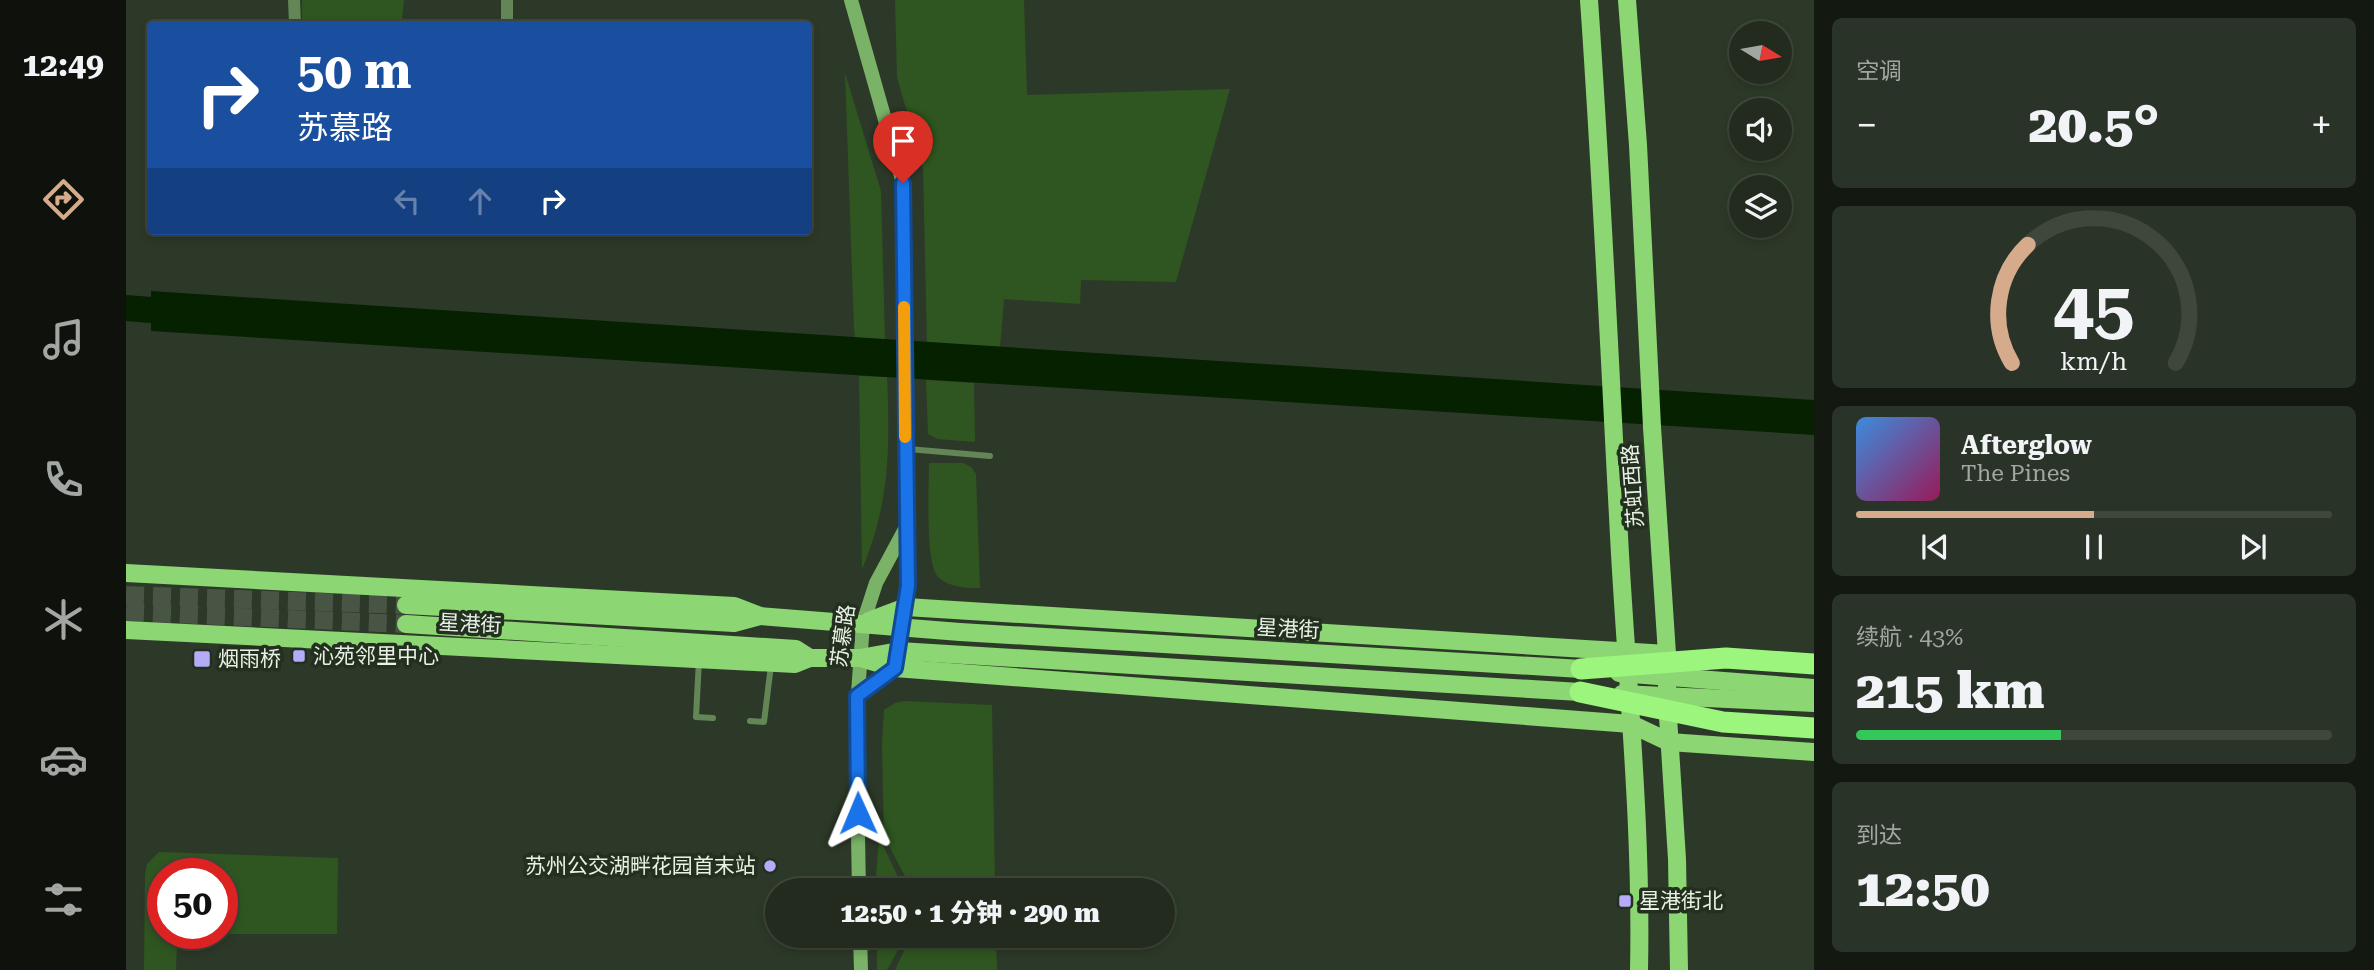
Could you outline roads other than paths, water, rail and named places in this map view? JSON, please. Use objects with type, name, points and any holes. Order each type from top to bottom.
[{"type":"highway","points":[[1581,669],[1726,659],[1814,663]]},
{"type":"highway","points":[[1580,692],[1723,722],[1814,728]]},
{"type":"main road","name":"苏慕路","points":[[850,0],[903,183],[908,586],[897,660],[857,696]]},
{"type":"main road","name":"苏虹西路","points":[[1590,0],[1626,652],[1639,818],[1639,970]]},
{"type":"main road","name":"苏虹西路","points":[[1627,0],[1638,145],[1667,654],[1669,742],[1677,859],[1679,970]]},
{"type":"main road","name":"苏慕路","points":[[857,696],[863,623],[876,583],[907,524]]},
{"type":"main road","name":"星港街","points":[[126,573],[734,606],[760,616],[903,627],[1126,643],[1581,669],[1814,688]]},
{"type":"main road","name":"星港街","points":[[406,605],[734,623],[760,616]]},
{"type":"main road","points":[[863,623],[906,607],[1667,654]]},
{"type":"main road","name":"星港街","points":[[406,624],[796,649],[810,658]]},
{"type":"main road","name":"星港街","points":[[126,630],[795,664],[810,658],[897,660]]},
{"type":"main road","points":[[897,660],[1123,666],[1814,703]]},
{"type":"main road","points":[[897,660],[1631,723],[1669,742],[1814,752]]},
{"type":"main road","points":[[857,696],[859,878]]},
{"type":"main road","points":[[860,948],[861,970]]},
{"type":"street","points":[[295,0],[295,21]]},
{"type":"street","points":[[507,21],[508,0]]},
{"type":"lane","points":[[906,449],[990,456]]},
{"type":"lane","points":[[699,658],[696,717],[713,718]]},
{"type":"lane","points":[[750,721],[764,722],[771,663]]},
{"type":"waterway","points":[[126,308],[151,310]]},
{"type":"tunnel","points":[[126,595],[406,605]]},
{"type":"tunnel","points":[[126,612],[406,624]]},
{"type":"place","name":"沁苑邻里中心","points":[[299,656]]},
{"type":"place","name":"烟雨桥","points":[[202,659]]},
{"type":"place","name":"苏州公交湖畔花园首末站","points":[[770,866]]},
{"type":"place","name":"星港街北","points":[[1625,901]]}]
